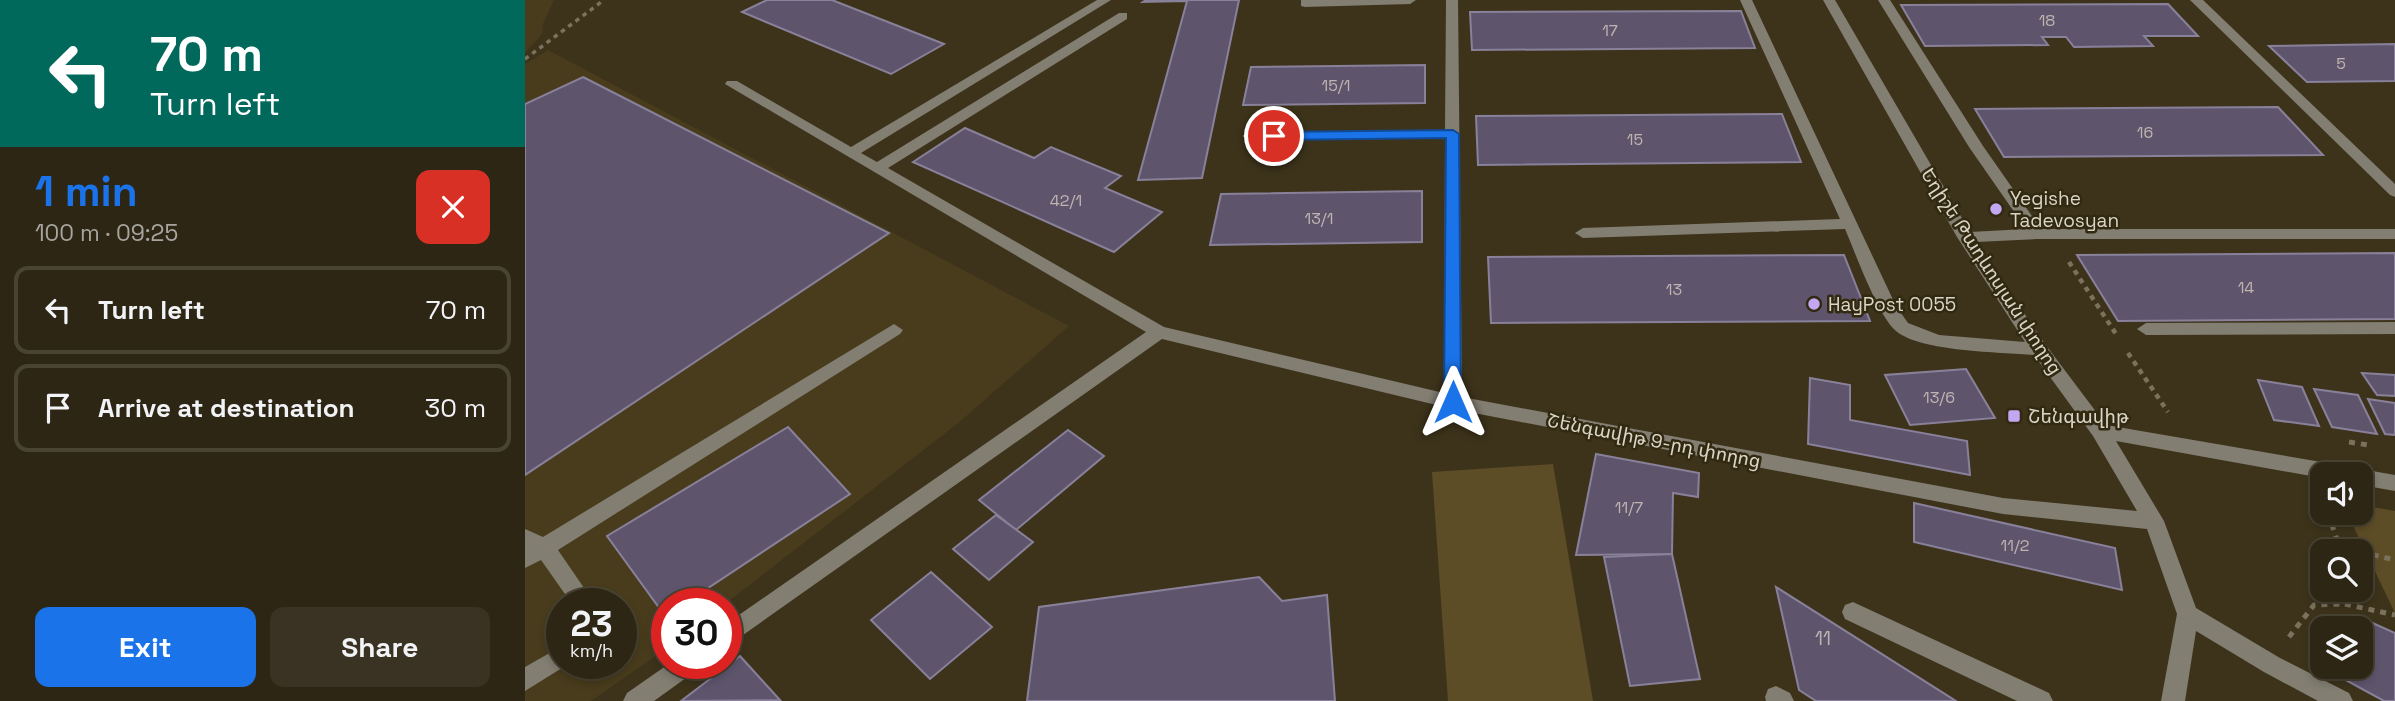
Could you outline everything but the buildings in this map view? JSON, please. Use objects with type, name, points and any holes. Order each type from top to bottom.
[{"type":"street","points":[[852,153],[1105,0]]},
{"type":"street","points":[[1305,3],[1410,0]]},
{"type":"street","points":[[1452,0],[1453,402]]},
{"type":"street","points":[[1746,0],[1889,308],[1902,327],[1937,341],[2039,349]]},
{"type":"street","name":"Եղիշե Թադևոսյան փողոց","points":[[1829,0],[1965,237],[2039,349],[2100,431],[2154,521],[2188,614],[2175,700]]},
{"type":"street","points":[[1884,0],[1976,147],[2044,234]]},
{"type":"street","points":[[2196,0],[2395,192]]},
{"type":"street","points":[[878,168],[1123,16]]},
{"type":"street","name":"Շենգավիթ 9-րդ փողոց","points":[[732,84],[1159,332],[1453,402],[2003,506],[2154,521]]},
{"type":"street","points":[[1249,136],[1453,134]]},
{"type":"street","points":[[1583,233],[1850,224]]},
{"type":"street","points":[[1965,237],[2044,234],[2395,234]]},
{"type":"street","points":[[2146,329],[2395,328]]},
{"type":"street","points":[[525,559],[535,542],[894,330]]},
{"type":"street","points":[[742,626],[1159,332]]},
{"type":"street","points":[[2100,431],[2310,468]]},
{"type":"street","points":[[2373,479],[2395,483]]},
{"type":"street","points":[[535,542],[571,588]]},
{"type":"street","points":[[1853,612],[2041,701]]},
{"type":"street","points":[[2188,614],[2272,665],[2341,701]]},
{"type":"street","points":[[525,680],[546,666]]},
{"type":"street","points":[[635,701],[666,679]]},
{"type":"path","points":[[525,59],[604,0]]},
{"type":"path","points":[[2044,234],[2120,340]]},
{"type":"path","points":[[2127,351],[2169,413]]},
{"type":"path","points":[[2348,442],[2376,446]]},
{"type":"path","points":[[2373,555],[2395,560]]},
{"type":"path","points":[[2272,665],[2314,605],[2345,604],[2395,615]]},
{"type":"shaded area","points":[[525,0],[554,0],[543,24],[542,34],[525,53]]},
{"type":"shaded area","points":[[548,50],[1069,326],[957,424],[742,591],[742,588],[651,588],[651,659],[637,669],[637,588],[546,588],[546,679],[623,679],[591,701],[525,701],[525,64]]},
{"type":"shaded area","points":[[1553,464],[1593,701],[1448,701],[1432,472]]},
{"type":"shaded area","points":[[2373,507],[2395,511],[2395,613],[2373,567],[2373,539],[2359,539],[2353,525],[2373,525]]},
{"type":"place","name":"Yegishe Tadevosyan","points":[[1996,209]]},
{"type":"place","name":"HayPost 0055","points":[[1814,304]]},
{"type":"place","name":"Շենգավիթ","points":[[2014,416]]},
{"type":"route","points":[[1274,136],[1453,134],[1453,402]]}]
